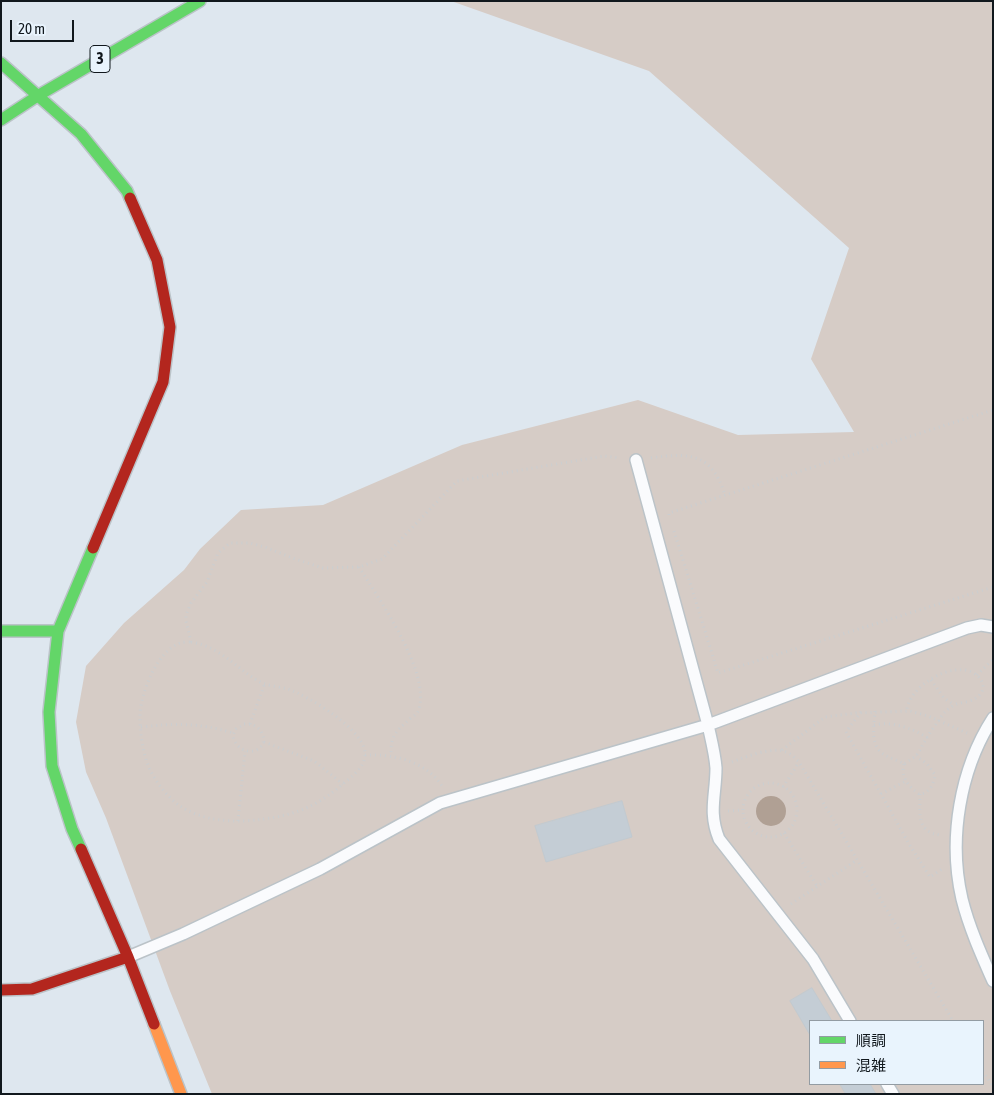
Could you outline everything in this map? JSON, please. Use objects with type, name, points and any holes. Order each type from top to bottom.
[{"type":"street","name":"3","points":[[1,120],[39,95],[200,1]]},
{"type":"street","points":[[1,63],[81,134],[127,190],[157,260],[170,326],[163,382],[58,631],[49,712],[52,766],[72,829],[128,957],[181,1094]]},
{"type":"street","points":[[1,630],[58,631]]},
{"type":"street","points":[[1,990],[32,989],[128,957]]},
{"type":"lane","points":[[636,460],[708,725],[716,767],[713,808],[714,825],[719,839],[813,959],[849,1020]]},
{"type":"lane","points":[[128,957],[183,934],[320,868],[440,803],[708,725],[967,628],[980,624],[993,627]]},
{"type":"lane","points":[[993,718],[974,753],[967,775],[957,836],[957,859],[962,897],[978,948],[993,981]]},
{"type":"path","points":[[993,410],[669,513],[718,673],[993,587]]},
{"type":"path","points":[[191,642],[186,615],[191,603],[207,582],[218,554],[230,543],[250,542],[265,546],[295,559],[323,568],[359,567],[382,559],[457,481],[604,456],[636,460],[682,455],[701,459],[714,470],[725,496]]},
{"type":"path","points":[[359,567],[399,634],[417,675],[420,702],[418,712],[395,734],[390,743],[391,756]]},
{"type":"path","points":[[180,643],[201,643],[222,654],[265,684],[288,690],[333,713],[357,736],[363,745],[365,755],[361,766],[324,799],[312,806],[286,815],[238,821],[219,819],[193,812],[180,806],[167,794],[148,765],[144,749],[140,715],[147,687],[160,660],[169,650],[180,643]]},
{"type":"path","points":[[977,675],[993,659]]},
{"type":"path","points":[[907,710],[912,696],[921,686],[944,673],[956,670],[969,671],[977,675],[983,683],[982,691],[972,701],[954,705],[943,714],[916,756],[904,764],[903,771],[906,781],[914,791],[920,794],[925,793],[930,788],[935,775],[927,764],[916,756]]},
{"type":"path","points":[[930,680],[944,698],[954,705]]},
{"type":"path","points":[[250,724],[265,684]]},
{"type":"path","points":[[716,767],[746,757],[781,750],[825,717],[861,712],[907,710],[917,712],[981,739]]},
{"type":"path","points":[[876,711],[874,725],[876,746],[882,754],[904,764]]},
{"type":"path","points":[[861,712],[846,732],[909,844],[930,877],[957,859]]},
{"type":"path","points":[[874,725],[883,723],[907,728],[928,738]]},
{"type":"path","points":[[141,727],[198,724],[212,726],[233,733]]},
{"type":"path","points":[[250,724],[260,730],[264,736],[264,742],[258,749],[245,751],[236,744],[233,733],[241,726],[250,724]]},
{"type":"path","points":[[264,742],[314,762],[343,784]]},
{"type":"path","points":[[781,750],[792,755],[799,762],[952,1020]]},
{"type":"path","points":[[238,821],[245,751]]},
{"type":"path","points":[[365,755],[400,758],[429,772],[439,782],[448,801]]},
{"type":"path","points":[[783,787],[799,762]]},
{"type":"path","points":[[881,794],[906,781]]},
{"type":"path","points":[[770,783],[783,787],[792,794],[797,810],[792,827],[777,836],[759,835],[746,823],[743,814],[746,796],[760,785],[770,783]]},
{"type":"path","points":[[920,794],[919,817],[927,831],[957,836]]},
{"type":"path","points":[[784,833],[817,886]]},
{"type":"path","points":[[778,913],[857,860]]},
{"type":"path","points":[[984,1073],[993,1087]]},
{"type":"shaded area","points":[[451,1],[993,1],[993,1094],[212,1094],[170,991],[106,818],[86,772],[76,722],[86,666],[124,623],[184,570],[200,549],[241,510],[323,505],[462,445],[638,400],[738,435],[854,432],[811,359],[849,248],[649,71]]},
{"type":"shaded area","points":[[771,796],[782,800],[786,811],[782,822],[771,826],[760,822],[756,811],[760,800]]},
{"type":"building","points":[[622,801],[632,837],[546,862],[535,826]]},
{"type":"building","points":[[812,988],[831,1020],[809,1020],[809,1033],[790,1001]]},
{"type":"building","points":[[841,1085],[871,1085],[876,1094],[846,1094]]},
{"type":"traffic: fast","points":[[1,120],[39,95],[200,1]]},
{"type":"traffic: fast","points":[[1,63],[81,134],[127,191],[130,198]]},
{"type":"traffic: fast","points":[[81,849],[72,829],[52,766],[49,712],[58,631],[93,548]]},
{"type":"traffic: fast","points":[[1,631],[58,631]]},
{"type":"traffic: slow","points":[[154,1024],[181,1094]]},
{"type":"traffic: jam","points":[[93,548],[163,382],[170,327],[157,260],[130,198]]},
{"type":"traffic: jam","points":[[81,849],[128,957],[154,1024]]},
{"type":"traffic: jam","points":[[1,990],[32,989],[128,957]]}]
